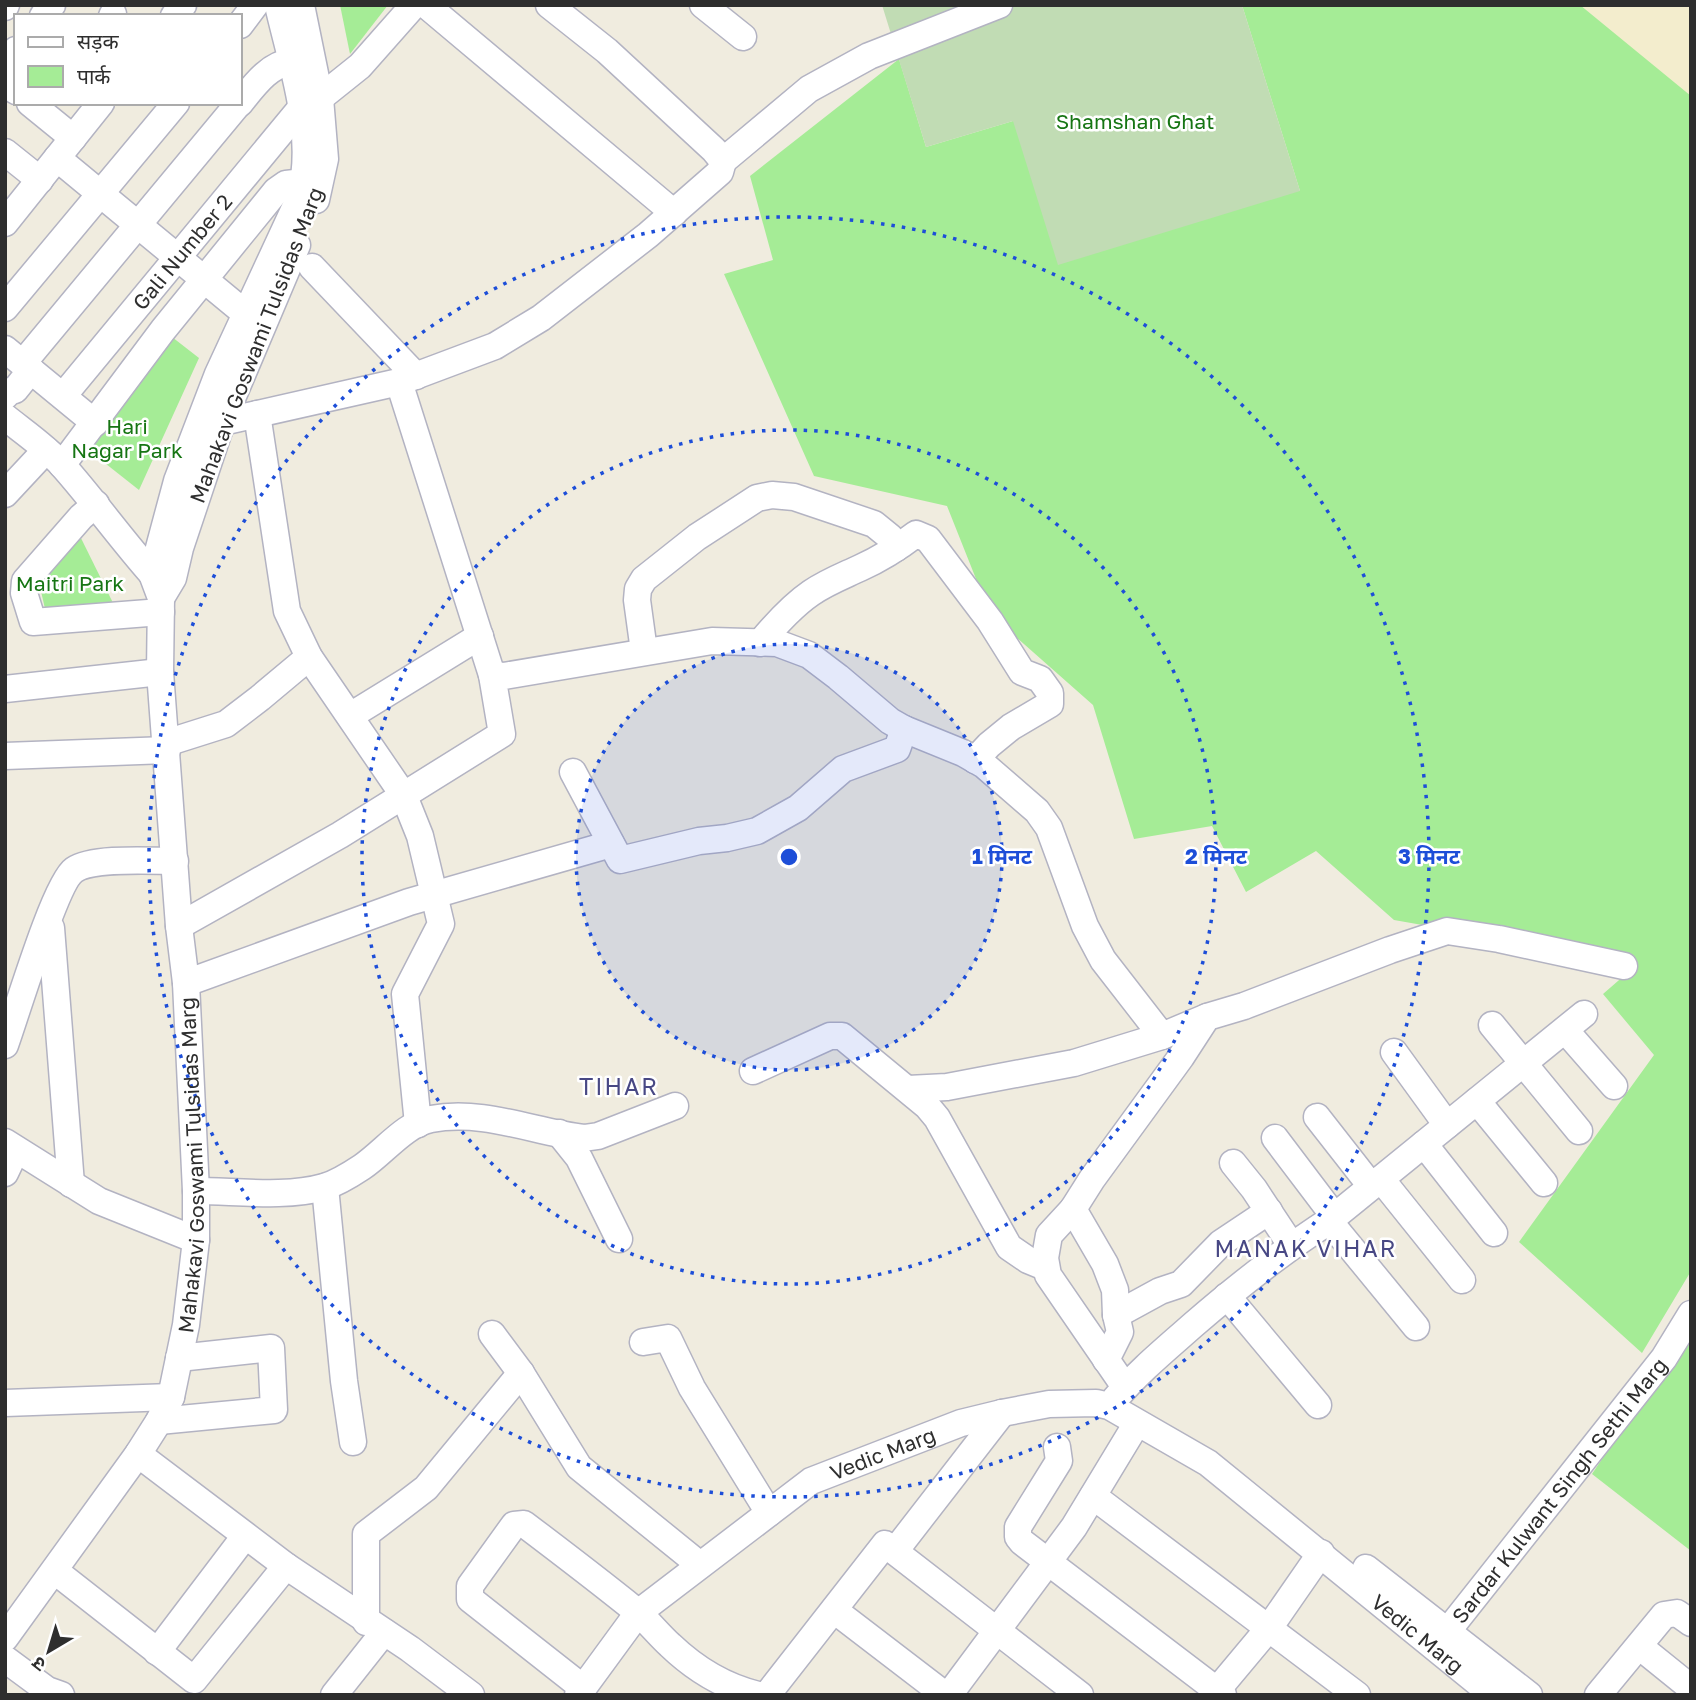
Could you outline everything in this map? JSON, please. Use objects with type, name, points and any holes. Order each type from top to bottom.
[{"type":"street","points":[[242,22],[255,5]]},
{"type":"street","name":"Mahakavi Goswami Tulsidas Marg","points":[[158,595],[173,578],[180,548],[222,422],[316,200],[325,159],[311,103],[291,62],[278,5]]},
{"type":"street","name":"Mahakavi Goswami Tulsidas Marg","points":[[5,1638],[159,1421],[171,1397],[186,1325],[196,1240],[196,1191],[186,983],[179,926],[160,672],[158,595],[177,481],[218,374],[300,197],[304,182],[311,103],[311,59],[301,5]]},
{"type":"street","name":"Gali Number 2","points":[[63,396],[311,103],[360,66],[414,5]]},
{"type":"street","points":[[426,5],[674,213]]},
{"type":"street","points":[[549,5],[607,51],[714,150],[722,165]]},
{"type":"street","points":[[703,5],[743,37]]},
{"type":"street","points":[[222,422],[407,379],[495,346],[516,335],[674,213],[722,165],[809,89],[869,55],[999,5]]},
{"type":"street","points":[[242,100],[271,70],[285,62],[291,62]]},
{"type":"street","points":[[33,105],[100,194],[246,314]]},
{"type":"street","points":[[5,223],[100,105]]},
{"type":"street","points":[[5,308],[174,105]]},
{"type":"street","points":[[5,396],[15,390],[20,361],[237,105]]},
{"type":"street","points":[[5,152],[40,180]]},
{"type":"street","points":[[5,494],[54,458],[95,422],[204,279],[276,191],[286,184],[304,182]]},
{"type":"street","points":[[179,926],[340,835],[502,734],[492,675],[407,379],[312,267]]},
{"type":"street","points":[[20,361],[95,422]]},
{"type":"street","points":[[257,414],[287,611],[309,657],[404,796],[420,836],[435,894],[441,924],[405,994],[418,1124]]},
{"type":"street","points":[[5,417],[54,458],[96,504],[158,595],[33,622],[24,593],[26,582],[81,517],[96,504]]},
{"type":"street","points":[[644,651],[637,600],[638,589],[644,579],[697,537],[757,498],[772,495],[794,496],[874,524],[890,537],[896,548]]},
{"type":"street","points":[[760,643],[776,624],[810,593],[896,548],[916,534],[928,539],[983,611],[1022,672],[1040,679],[1050,693],[1050,705],[1011,727],[975,760]]},
{"type":"street","points":[[350,716],[480,636]]},
{"type":"street","points":[[492,675],[504,676],[712,642],[777,643],[809,655],[890,721],[975,760],[998,776],[1044,819],[1085,926],[1103,960],[1162,1036]]},
{"type":"street","points":[[6,757],[166,746],[226,724],[309,657]]},
{"type":"street","points":[[5,689],[160,672]]},
{"type":"street","points":[[573,772],[620,860],[699,841],[757,831],[798,808],[843,769],[897,749],[904,729]]},
{"type":"street","points":[[186,983],[392,908],[611,844]]},
{"type":"street","points":[[5,1045],[50,915],[66,878],[76,869],[91,863],[175,861]]},
{"type":"street","points":[[50,915],[72,1184]]},
{"type":"street","points":[[908,1089],[947,1087],[1074,1063],[1162,1036],[1207,1017],[1257,1002],[1390,950],[1447,931],[1499,939],[1624,966]]},
{"type":"street","points":[[1117,1397],[1106,1360],[1048,1275],[1045,1258],[1049,1235],[1073,1209],[1207,1017]]},
{"type":"street","points":[[1117,1397],[1145,1367],[1227,1296],[1291,1245],[1332,1219],[1574,1022],[1614,1086]]},
{"type":"street","points":[[1492,1025],[1579,1131]]},
{"type":"street","points":[[753,1071],[830,1036],[839,1035],[908,1089],[937,1118],[1009,1247],[1028,1260],[1045,1267]]},
{"type":"street","points":[[1394,1052],[1447,1125]]},
{"type":"street","points":[[1477,1101],[1544,1183]]},
{"type":"street","points":[[196,1191],[300,1191],[325,1186],[360,1168],[418,1124],[438,1118],[482,1117],[584,1138],[598,1136],[675,1106]]},
{"type":"street","points":[[1318,1117],[1462,1280]]},
{"type":"street","points":[[559,1133],[579,1158],[619,1240]]},
{"type":"street","points":[[1275,1138],[1332,1219],[1416,1327]]},
{"type":"street","points":[[1424,1144],[1494,1233]]},
{"type":"street","points":[[9,1155],[72,1184],[99,1201],[196,1240]]},
{"type":"street","points":[[1233,1163],[1291,1245]]},
{"type":"street","points":[[325,1186],[344,1381],[353,1442]]},
{"type":"street","points":[[1073,1209],[1105,1264],[1115,1290],[1120,1332],[1106,1360]]},
{"type":"street","points":[[1116,1315],[1160,1291],[1181,1284],[1221,1243],[1269,1211]]},
{"type":"street","points":[[1227,1296],[1318,1405]]},
{"type":"street","name":"Sardar Kulwant Singh Sethi Marg","points":[[1441,1639],[1664,1358],[1691,1314]]},
{"type":"street","points":[[492,1334],[521,1373],[579,1467],[700,1565]]},
{"type":"street","points":[[643,1342],[667,1338],[692,1388],[769,1513]]},
{"type":"street","points":[[159,1421],[274,1410],[271,1348],[179,1358]]},
{"type":"street","points":[[339,1693],[375,1627],[366,1534],[426,1488],[521,1373]]},
{"type":"street","points":[[5,1403],[171,1397]]},
{"type":"street","name":"Vedic Marg","points":[[581,1691],[638,1613],[811,1481],[961,1423],[1049,1404],[1096,1403],[1117,1397],[1138,1423],[1208,1463],[1321,1553],[1441,1639],[1529,1695]]},
{"type":"street","points":[[895,1551],[1002,1413]]},
{"type":"street","points":[[834,1610],[947,1695],[1074,1527],[1138,1423]]},
{"type":"street","points":[[1057,1447],[1059,1461],[1020,1519],[1017,1532],[1022,1542],[1217,1693],[1269,1628],[1321,1553]]},
{"type":"street","points":[[138,1454],[286,1566],[471,1695]]},
{"type":"street","name":"Vedic Marg","points":[[1244,1491],[1291,1509],[1441,1639],[1493,1695]]},
{"type":"street","points":[[1093,1496],[1357,1695]]},
{"type":"street","points":[[581,1691],[470,1599],[470,1586],[514,1525],[524,1524],[638,1613],[698,1668],[719,1681],[758,1695]]},
{"type":"street","points":[[157,1652],[245,1536]]},
{"type":"street","points":[[767,1695],[885,1544],[1080,1695]]},
{"type":"street","points":[[55,1571],[194,1680],[286,1566]]},
{"type":"street","points":[[1598,1695],[1664,1615],[1677,1613],[1691,1623]]},
{"type":"street","points":[[1639,1646],[1691,1688]]},
{"type":"street","points":[[5,1659],[52,1693]]},
{"type":"shaded area","points":[[1580,5],[1691,5],[1691,96],[1662,74]]},
{"type":"green space","points":[[340,5],[388,5],[350,54]]},
{"type":"green space","name":"Shamshan Ghat","points":[[882,5],[1242,5],[1300,191],[1058,265],[1013,121],[926,147]]},
{"type":"green space","points":[[1242,5],[1580,5],[1691,96],[1691,1271],[1642,1353],[1519,1242],[1654,1055],[1603,994],[1626,974],[1588,954],[1394,920],[1316,851],[1246,892],[1212,826],[1134,839],[1093,705],[990,614],[947,506],[814,476],[724,274],[773,260],[750,176],[899,59],[926,147],[1013,121],[1300,191]]},
{"type":"green space","name":"Hari Nagar Park","points":[[163,330],[199,358],[139,490],[82,445]]},
{"type":"green space","name":"Maitri Park","points":[[76,528],[117,611],[46,613],[37,574]]},
{"type":"green space","points":[[1691,1325],[1691,1551],[1592,1474]]},
{"type":"district","name":"TIHAR","points":[[619,1086]]},
{"type":"district","name":"MANAK VIHAR","points":[[1306,1248]]}]
